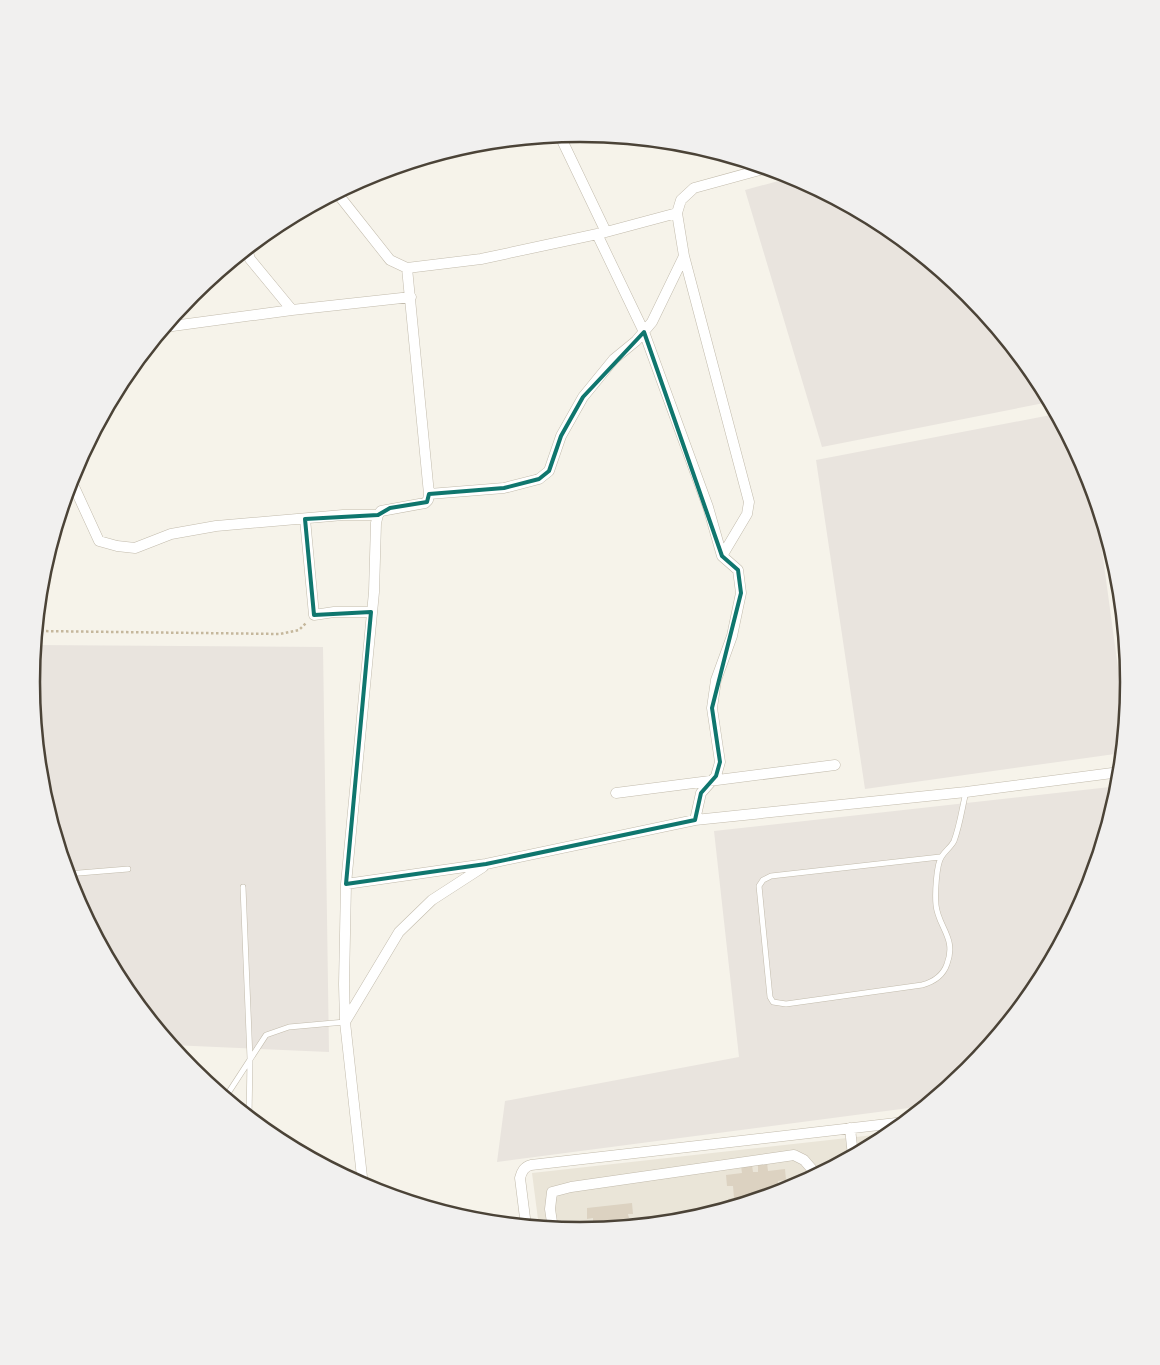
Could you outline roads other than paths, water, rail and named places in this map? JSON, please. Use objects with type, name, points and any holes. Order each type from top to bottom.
[{"type":"street","points":[[563,143],[644,332],[708,507],[722,556],[738,570],[741,592],[732,636],[716,680],[712,708],[720,762],[716,776],[701,793],[695,820]]},
{"type":"street","points":[[722,556],[747,514],[749,502],[684,256],[677,213],[681,200],[694,188],[754,171]]},
{"type":"street","points":[[341,198],[390,260],[407,268],[481,259],[601,233],[677,213]]},
{"type":"street","points":[[249,256],[292,310]]},
{"type":"street","points":[[429,494],[504,488],[540,479],[549,471],[562,436],[583,397],[614,359],[644,332],[661,305],[684,256]]},
{"type":"street","points":[[362,1176],[344,1004],[346,884],[374,592],[376,523],[381,510],[425,503],[428,500],[429,494],[407,268]]},
{"type":"street","points":[[174,326],[411,297]]},
{"type":"street","points":[[76,490],[99,541],[135,548],[170,534],[216,526],[342,515],[378,515]]},
{"type":"street","points":[[305,519],[314,615],[334,612],[371,612]]},
{"type":"street","points":[[616,793],[835,765]]},
{"type":"street","points":[[346,884],[486,864],[695,820],[966,792],[1112,773]]},
{"type":"street","points":[[345,1022],[399,932],[432,900],[486,864]]},
{"type":"street","points":[[525,1219],[520,1178],[522,1171],[527,1166],[891,1124]]},
{"type":"street","points":[[850,1128],[852,1149]]},
{"type":"street","points":[[551,1221],[550,1209],[552,1192],[571,1186],[794,1155],[804,1160],[813,1170]]},
{"type":"lane","points":[[940,857],[770,876],[763,880],[759,886],[770,997],[773,1002],[778,1004],[795,1002],[922,985],[934,981],[947,965],[950,954],[950,940],[936,907],[940,857],[952,844],[966,792]]},
{"type":"lane","points":[[75,873],[128,869]]},
{"type":"lane","points":[[243,887],[250,1059],[249,1109]]},
{"type":"lane","points":[[229,1092],[266,1035],[289,1027],[345,1022]]}]
